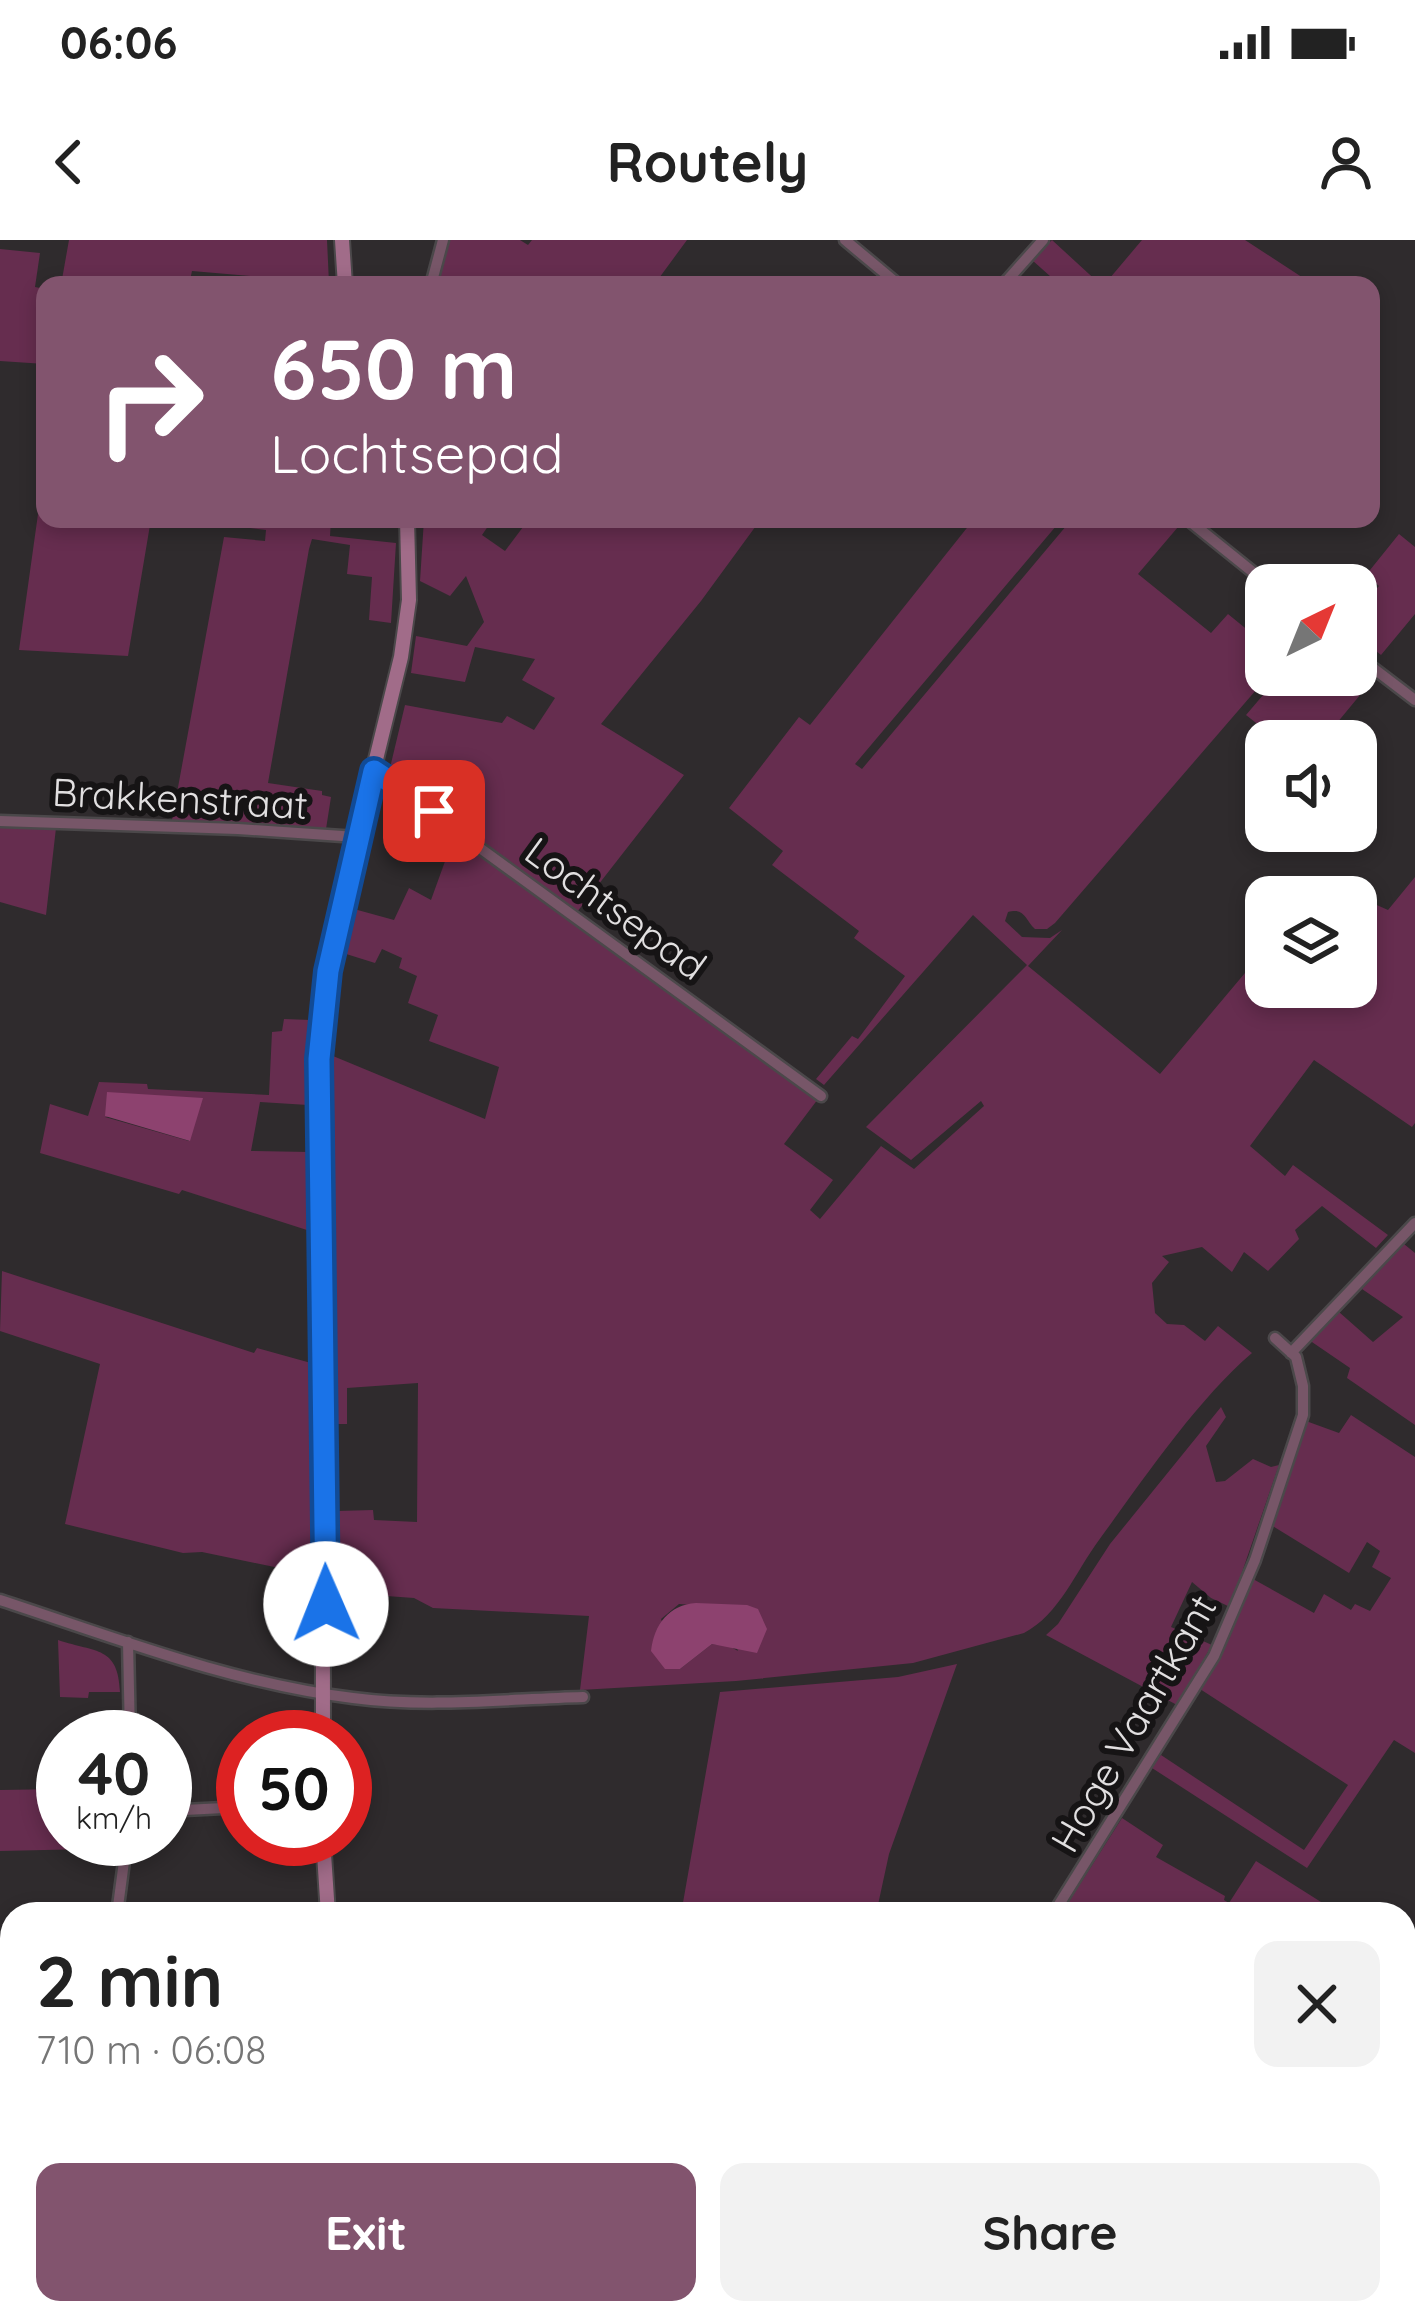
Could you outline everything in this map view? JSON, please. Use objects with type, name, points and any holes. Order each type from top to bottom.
[{"type":"main road","points":[[342,240],[344,276]]},
{"type":"main road","points":[[323,1710],[319,1059],[328,971],[400,657],[409,600],[407,528]]},
{"type":"main road","points":[[325,1866],[327,1902]]},
{"type":"street","points":[[432,276],[442,240]]},
{"type":"street","points":[[844,240],[888,276]]},
{"type":"street","points":[[1011,276],[1043,240]]},
{"type":"street","points":[[1198,528],[1245,566]]},
{"type":"street","points":[[1377,671],[1415,700]]},
{"type":"street","name":"Lochtsepad","points":[[374,771],[821,1096]]},
{"type":"street","name":"Brakkenstraat","points":[[0,820],[357,837]]},
{"type":"street","points":[[1275,1338],[1291,1353],[1415,1222]]},
{"type":"street","name":"Hoge Vaartkant","points":[[1061,1902],[1160,1749],[1230,1624],[1303,1415],[1303,1386],[1291,1353]]},
{"type":"street","points":[[0,1600],[218,1672],[323,1694],[416,1701],[583,1697]]},
{"type":"street","points":[[128,1642],[129,1710]]},
{"type":"street","points":[[119,1902],[123,1866]]},
{"type":"shaded area","points":[[69,240],[327,240],[329,276],[192,271],[191,276],[63,276]]},
{"type":"shaded area","points":[[447,240],[520,240],[528,245],[532,240],[687,240],[661,276],[438,276]]},
{"type":"shaded area","points":[[1052,240],[1091,276],[1050,276],[1032,260]]},
{"type":"shaded area","points":[[1142,240],[1245,240],[1300,276],[1112,276]]},
{"type":"shaded area","points":[[0,249],[40,253],[35,287],[36,363],[0,361]]},
{"type":"shaded area","points":[[36,528],[149,528],[128,656],[19,650]]},
{"type":"shaded area","points":[[250,528],[330,528],[330,536],[396,543],[391,623],[369,620],[372,577],[347,574],[350,545],[312,539],[309,549],[268,783],[322,791],[331,797],[326,829],[172,820],[224,537],[265,541],[266,530]]},
{"type":"shaded area","points":[[423,528],[487,528],[482,535],[505,551],[522,528],[754,528],[601,724],[684,775],[577,912],[389,772],[405,705],[502,723],[507,716],[534,730],[555,698],[522,680],[535,659],[475,647],[465,682],[411,673],[416,636],[467,646],[484,622],[466,576],[450,596],[420,581]]},
{"type":"shaded area","points":[[967,528],[1054,528],[855,764],[862,769],[1064,528],[1177,528],[1138,574],[1211,633],[1228,614],[1245,628],[1245,696],[1251,696],[1055,923],[1035,929],[1014,911],[1008,912],[1005,921],[1022,937],[1050,938],[1062,930],[1028,966],[1160,1074],[1245,973],[1245,1008],[1377,1008],[1377,905],[1388,910],[1415,877],[1415,1123],[1412,1127],[1314,1060],[1250,1146],[1285,1176],[1293,1165],[1388,1235],[1376,1248],[1322,1206],[1295,1230],[1299,1239],[1268,1271],[1244,1252],[1232,1272],[1202,1247],[1162,1256],[1169,1262],[1152,1283],[1155,1313],[1167,1324],[1184,1325],[1205,1341],[1218,1326],[1252,1353],[1171,1442],[1057,1604],[1036,1625],[1024,1633],[913,1663],[736,1681],[580,1690],[589,1616],[433,1608],[414,1598],[345,1593],[343,1569],[338,1565],[338,1511],[373,1510],[374,1520],[417,1522],[418,1383],[347,1388],[347,1424],[337,1424],[333,1056],[485,1119],[499,1067],[429,1041],[438,1015],[408,1003],[417,976],[399,968],[402,958],[382,949],[375,963],[343,953],[354,909],[394,920],[409,888],[431,900],[456,831],[818,1099],[784,1144],[833,1180],[810,1210],[820,1219],[881,1146],[914,1169],[984,1106],[981,1101],[911,1160],[866,1127],[1027,965],[973,915],[824,1085],[816,1079],[852,1036],[858,1039],[905,976],[854,938],[859,931],[772,865],[783,851],[729,808],[799,717],[810,725]],"holes":[[[679,1604],[721,1607],[738,1651],[712,1644],[680,1669],[661,1619]]]},
{"type":"shaded area","points":[[1399,534],[1415,547],[1415,614],[1381,655],[1377,652],[1379,586],[1375,564]]},
{"type":"shaded area","points":[[1262,696],[1359,696],[1339,720],[1252,720],[1246,715]]},
{"type":"shaded area","points":[[0,826],[56,828],[46,915],[0,902]]},
{"type":"shaded area","points":[[284,1019],[311,1020],[308,1105],[260,1102],[251,1151],[309,1152],[310,1231],[182,1190],[179,1194],[40,1153],[50,1104],[88,1116],[99,1082],[269,1095],[272,1032],[282,1031]],"holes":[[[202,1098],[189,1141],[105,1117]]]},
{"type":"shaded area","points":[[107,1092],[203,1098],[190,1141],[105,1116]]},
{"type":"shaded area","points":[[1404,1244],[1415,1253],[1415,1425],[1347,1378],[1350,1368],[1309,1340],[1339,1312],[1373,1342],[1403,1317],[1362,1289]]},
{"type":"shaded area","points":[[2,1271],[254,1353],[257,1348],[311,1363],[314,1563],[309,1564],[308,1574],[202,1552],[183,1553],[65,1524],[100,1364],[0,1331]]},
{"type":"shaded area","points":[[1221,1407],[1226,1417],[1206,1446],[1216,1482],[1225,1481],[1253,1459],[1271,1467],[1279,1465],[1230,1607],[1192,1582],[1171,1627],[1212,1645],[1177,1705],[1046,1635],[1110,1544]]},
{"type":"shaded area","points":[[1351,1415],[1415,1457],[1415,1753],[1394,1740],[1307,1868],[1152,1768],[1161,1755],[1304,1850],[1348,1785],[1200,1689],[1229,1639],[1253,1579],[1314,1613],[1324,1594],[1351,1610],[1355,1604],[1370,1611],[1391,1578],[1372,1567],[1380,1551],[1367,1542],[1349,1573],[1271,1525],[1306,1421],[1339,1433]]},
{"type":"shaded area","points":[[696,1603],[758,1609],[767,1629],[757,1653],[712,1644],[680,1669],[665,1669],[651,1651],[656,1632],[671,1612]]},
{"type":"shaded area","points":[[58,1640],[110,1659],[120,1692],[60,1697]]},
{"type":"shaded area","points":[[957,1664],[889,1854],[879,1902],[683,1902],[720,1692],[898,1677]]},
{"type":"shaded area","points":[[36,1789],[36,1850],[0,1851],[0,1790]]},
{"type":"shaded area","points":[[1122,1818],[1163,1845],[1156,1857],[1225,1896],[1227,1902],[1069,1902]]},
{"type":"shaded area","points":[[1256,1861],[1321,1902],[1230,1902]]},
{"type":"route","points":[[326,1604],[322,1014],[374,771],[434,811]]}]
